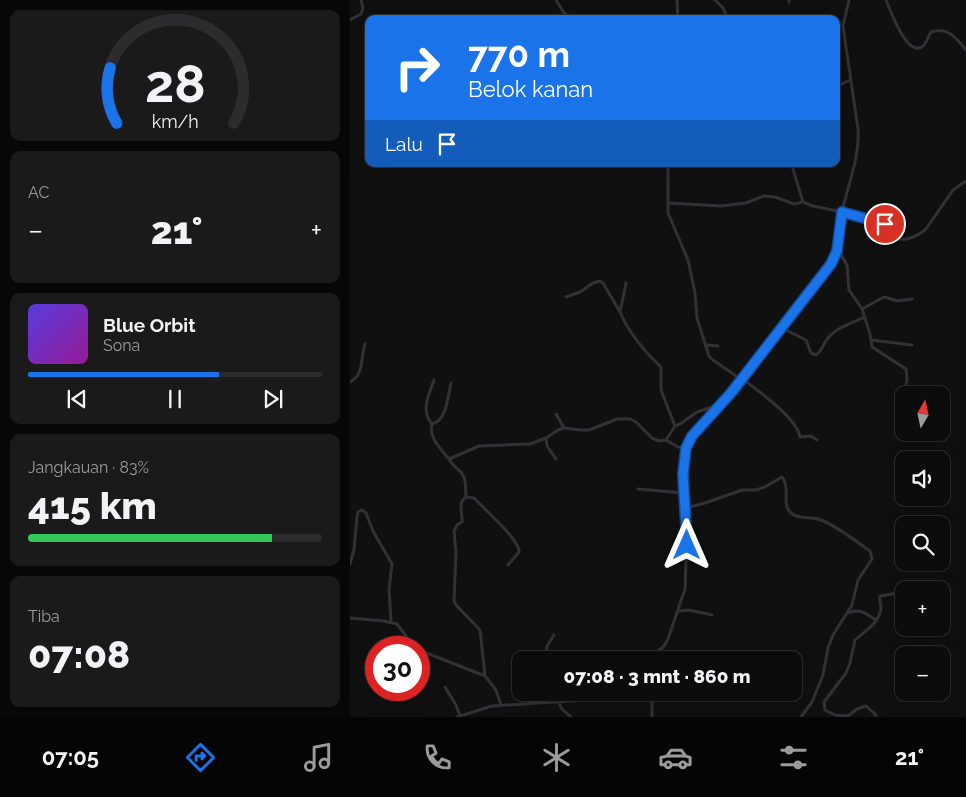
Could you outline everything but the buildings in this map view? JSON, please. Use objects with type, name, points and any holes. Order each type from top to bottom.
[{"type":"street","points":[[350,20],[361,14],[361,0]]},
{"type":"street","points":[[556,0],[564,13],[568,15]]},
{"type":"street","points":[[677,0],[678,15]]},
{"type":"street","points":[[716,0],[726,15]]},
{"type":"street","points":[[660,650],[668,638],[678,612],[687,577],[683,462],[686,448],[692,436],[742,380],[835,257],[842,212],[858,141],[858,129],[843,26],[849,0]]},
{"type":"street","points":[[886,0],[898,29],[910,44],[920,48],[931,32],[943,31],[954,36],[966,50]]},
{"type":"street","points":[[840,85],[850,80]]},
{"type":"street","points":[[668,167],[670,219],[688,260],[695,292],[697,318],[711,358],[784,413],[797,428],[800,437],[811,436],[817,440]]},
{"type":"street","points":[[793,169],[803,202]]},
{"type":"street","points":[[668,203],[720,206],[746,203],[768,196],[794,204],[803,202],[819,208],[842,212],[885,224],[893,236],[909,239],[926,229],[953,190],[966,181]]},
{"type":"street","points":[[837,248],[847,265],[849,290],[862,309],[872,347],[906,369],[906,386]]},
{"type":"street","points":[[566,297],[580,292],[593,283],[600,281],[603,283],[627,326],[644,349],[661,367],[661,390],[675,426]]},
{"type":"street","points":[[620,312],[626,283]]},
{"type":"street","points":[[862,309],[884,297],[898,301],[912,299]]},
{"type":"street","points":[[782,328],[806,340],[811,352],[816,355],[822,349],[827,339],[838,329],[865,317]]},
{"type":"street","points":[[871,340],[912,344]]},
{"type":"street","points":[[350,382],[361,371],[365,344]]},
{"type":"street","points":[[706,345],[718,346]]},
{"type":"street","points":[[434,380],[425,407],[432,424],[432,436],[452,466],[464,476],[466,497]]},
{"type":"street","points":[[432,424],[442,417],[451,383]]},
{"type":"street","points":[[666,440],[675,426],[697,412],[721,404]]},
{"type":"street","points":[[556,414],[564,428]]},
{"type":"street","points":[[449,459],[479,446],[523,445],[546,438],[564,428],[589,430],[624,418],[636,422],[656,440],[666,440],[678,447],[686,448]]},
{"type":"street","points":[[546,438],[547,446],[556,459]]},
{"type":"street","points":[[686,508],[704,504],[742,490],[756,490],[766,487],[783,477],[787,489],[787,508],[792,514],[799,517],[820,519],[871,553],[872,559],[858,580],[853,602],[837,626],[829,645],[823,675],[815,697],[801,717]]},
{"type":"street","points":[[638,489],[684,493]]},
{"type":"street","points":[[466,497],[472,498],[478,503],[520,548],[520,552],[508,565]]},
{"type":"street","points":[[466,497],[461,502],[462,522],[454,531],[456,553],[454,598],[456,605],[480,630],[485,676]]},
{"type":"street","points":[[350,564],[358,512],[362,510],[366,513],[392,564],[389,589],[392,622]]},
{"type":"street","points":[[876,717],[866,706],[844,716],[827,712],[824,706],[825,700],[846,673],[855,640],[870,628],[873,618],[881,607],[880,596],[895,594]]},
{"type":"street","points":[[678,612],[689,610],[712,615]]},
{"type":"street","points":[[846,614],[856,610],[873,618]]},
{"type":"street","points":[[350,618],[392,622],[402,628],[407,636]]},
{"type":"street","points":[[547,651],[547,646],[554,635]]},
{"type":"street","points":[[430,655],[485,676],[496,690],[501,705]]},
{"type":"street","points":[[445,687],[461,716],[501,705],[558,701],[562,709],[571,717]]},
{"type":"street","points":[[652,701],[652,717]]},
{"type":"route","points":[[687,545],[683,462],[684,453],[692,436],[731,393],[831,264],[837,251],[842,212],[885,224]]}]
